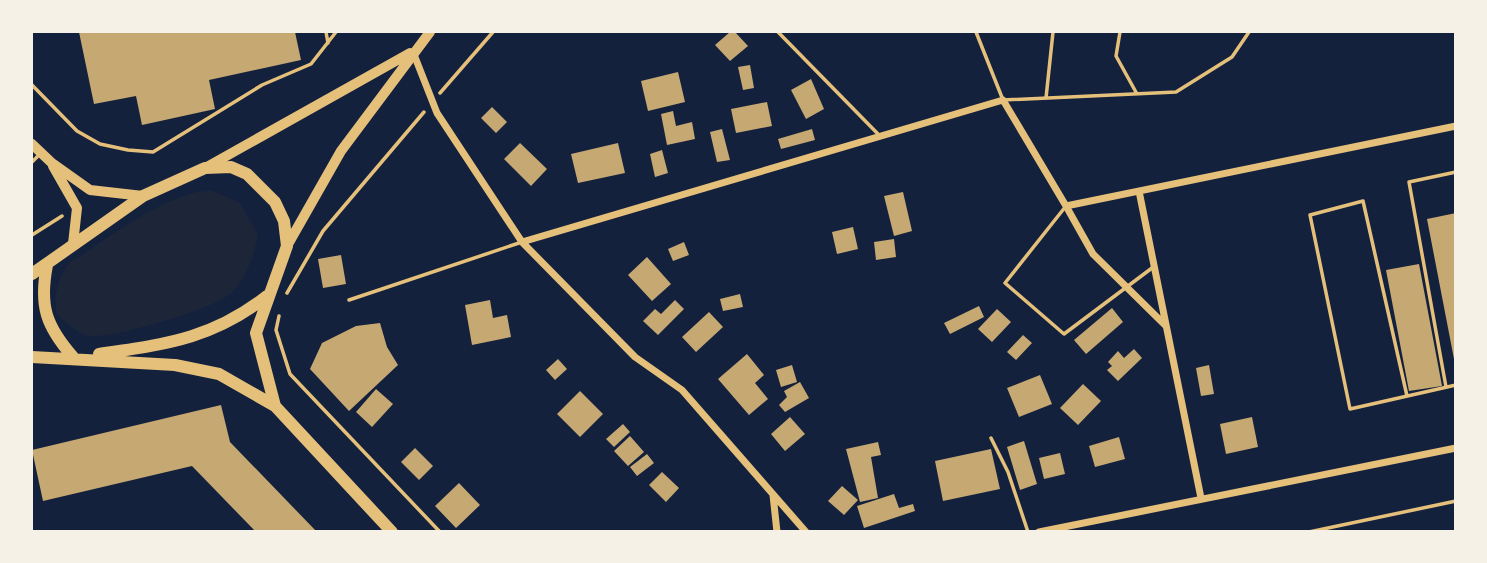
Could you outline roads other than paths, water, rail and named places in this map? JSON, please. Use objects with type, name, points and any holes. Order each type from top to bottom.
[{"type":"main road","points":[[275,406],[256,333],[287,246],[341,152],[413,51],[430,32]]},
{"type":"main road","points":[[32,274],[143,197],[205,168],[413,51]]},
{"type":"main road","points":[[32,144],[52,163],[90,190],[143,197]]},
{"type":"main road","points":[[52,163],[77,208],[73,244]]},
{"type":"main road","points":[[205,168],[231,167],[263,187],[275,202],[284,221],[287,246]]},
{"type":"main road","points":[[47,265],[43,288],[45,314],[57,339],[73,357]]},
{"type":"main road","points":[[73,357],[148,347],[208,333],[239,318],[267,296]]},
{"type":"main road","points":[[32,357],[73,357],[175,365],[219,374],[275,406],[392,531]]},
{"type":"street","points":[[413,51],[437,113],[522,242],[635,357],[682,390],[806,531]]},
{"type":"street","points":[[522,242],[1003,100],[1093,254],[1167,327]]},
{"type":"street","points":[[1066,206],[1455,126]]},
{"type":"street","points":[[1139,191],[1201,498]]},
{"type":"street","points":[[1039,531],[1455,448]]},
{"type":"street","points":[[773,494],[777,531]]},
{"type":"lane","points":[[326,32],[328,43]]},
{"type":"lane","points":[[32,85],[77,131],[100,144],[153,152],[262,85],[311,64],[336,32]]},
{"type":"lane","points":[[778,32],[880,136]]},
{"type":"lane","points":[[976,32],[1003,100],[1176,92],[1232,57],[1249,32]]},
{"type":"lane","points":[[1046,98],[1054,32]]},
{"type":"lane","points":[[1120,32],[1115,56],[1137,94]]},
{"type":"lane","points":[[32,162],[41,153]]},
{"type":"lane","points":[[1446,387],[1409,182],[1455,172]]},
{"type":"lane","points":[[1406,396],[1363,201],[1310,215],[1350,409],[1455,385]]},
{"type":"lane","points":[[1066,206],[1005,283],[1064,334],[1154,267]]},
{"type":"lane","points":[[349,300],[522,242]]},
{"type":"lane","points":[[991,438],[1008,472],[1028,531]]},
{"type":"lane","points":[[1308,531],[1455,500]]}]
